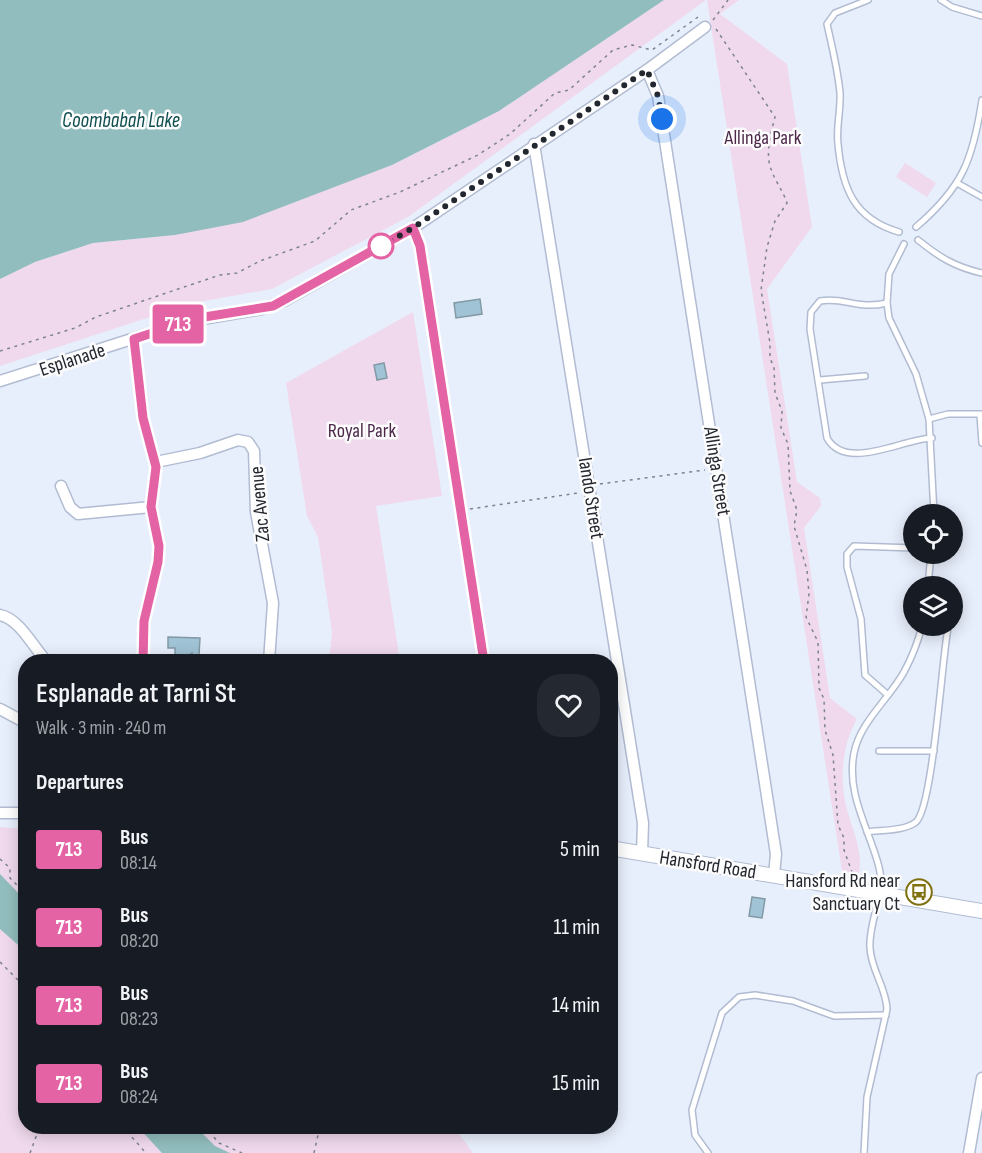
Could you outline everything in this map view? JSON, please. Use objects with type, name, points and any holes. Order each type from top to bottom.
[{"type":"street","name":"Esplanade","points":[[0,381],[198,318],[273,306],[413,228],[534,144],[647,70],[708,25]]},
{"type":"street","name":"Allinga Street","points":[[647,70],[658,96],[718,468],[776,854],[774,875]]},
{"type":"street","name":"Iando Street","points":[[534,144],[617,654]]},
{"type":"street","points":[[413,228],[420,246],[483,654]]},
{"type":"street","points":[[134,339],[143,418],[156,462],[151,507],[159,546],[158,562],[144,621],[143,654]]},
{"type":"street","name":"Zac Avenue","points":[[156,462],[200,453],[237,440],[248,442],[254,451],[256,512],[273,603],[270,654]]},
{"type":"street","points":[[61,486],[70,507],[78,514],[151,507]]},
{"type":"street","points":[[0,615],[8,617],[19,627],[41,654]]},
{"type":"street","name":"Iando Street","points":[[618,662],[643,823],[642,853]]},
{"type":"street","points":[[0,709],[18,717]]},
{"type":"street","points":[[0,813],[18,813]]},
{"type":"street","name":"Hansford Road","points":[[618,849],[774,875],[880,886],[982,910]]},
{"type":"street","points":[[969,1153],[982,1078]]},
{"type":"lane","points":[[868,0],[835,13],[827,24],[838,73],[838,143],[847,188],[855,206],[871,220],[899,232]]},
{"type":"lane","points":[[940,0],[960,10],[982,16]]},
{"type":"lane","points":[[915,227],[942,203],[957,183],[969,161],[980,124],[982,99]]},
{"type":"lane","points":[[957,183],[982,197]]},
{"type":"lane","points":[[918,240],[945,261],[982,273]]},
{"type":"lane","points":[[904,244],[889,274],[887,303],[889,318],[916,374],[929,418],[932,438],[934,504]]},
{"type":"lane","points":[[887,303],[869,307],[836,299],[820,301],[812,312],[810,329],[820,380],[827,438],[832,447],[840,453],[881,451],[914,439],[932,438]]},
{"type":"lane","points":[[820,380],[865,376]]},
{"type":"lane","points":[[929,418],[948,414],[981,415],[982,443]]},
{"type":"lane","points":[[888,695],[865,675],[861,619],[847,567],[847,554],[854,546],[903,548]]},
{"type":"lane","points":[[864,1153],[867,1097],[886,1015],[887,994],[873,965],[869,947],[880,886],[867,832],[852,789],[855,751],[862,732],[903,673],[920,636]]},
{"type":"lane","points":[[867,832],[908,826],[920,818],[934,752],[947,636]]},
{"type":"lane","points":[[879,751],[934,752]]},
{"type":"lane","points":[[708,1153],[695,1135],[692,1110],[722,1013],[739,996],[755,995],[794,1001],[834,1016],[886,1015]]},
{"type":"path","points":[[708,25],[728,0]]},
{"type":"path","points":[[0,351],[75,328],[96,317],[220,275],[237,273],[260,261],[315,241],[351,210],[400,192],[478,155],[510,134],[555,93],[569,90],[613,50],[632,45],[652,50],[699,17],[708,25],[775,117],[769,144],[771,168],[782,187],[787,203],[775,221],[762,269],[761,290],[770,343],[770,358],[774,368],[775,393],[782,411],[781,428],[788,444],[790,491],[797,510],[794,526],[807,570],[809,594],[806,617],[818,642],[819,688],[824,699],[825,730],[833,755],[838,825],[844,838],[844,850],[853,875],[880,886]]},
{"type":"path","points":[[460,510],[718,468]]},
{"type":"path","points":[[0,859],[10,868],[10,878],[18,886]]},
{"type":"path","points":[[0,962],[18,980]]},
{"type":"path","points":[[30,1153],[37,1134]]},
{"type":"path","points":[[129,1134],[146,1153]]},
{"type":"path","points":[[211,1134],[219,1143],[242,1153]]},
{"type":"path","points":[[314,1153],[318,1134]]},
{"type":"green space","points":[[664,0],[706,0],[408,217],[272,289],[193,303],[0,366],[0,279],[35,262],[93,243],[175,235],[392,165],[499,111]]},
{"type":"green space","name":"Allinga Park","points":[[707,0],[739,0],[720,14],[787,64],[812,227],[767,289],[797,482],[820,498],[821,506],[804,528],[830,698],[857,719],[845,751],[843,787],[847,810],[859,849],[859,874],[842,871]]},
{"type":"green space","points":[[905,163],[936,183],[927,197],[896,177]]},
{"type":"green space","name":"Royal Park","points":[[413,312],[442,496],[376,506],[399,654],[330,654],[332,632],[318,537],[307,516],[286,383]]},
{"type":"green space","points":[[0,827],[18,828],[18,1134],[459,1134],[473,1153],[0,1153]]},
{"type":"water","name":"Coombabah Lake","points":[[0,0],[664,0],[499,111],[392,165],[243,222],[175,235],[93,243],[35,262],[0,279]]},
{"type":"water","points":[[0,874],[18,893],[18,945],[0,929]]},
{"type":"water","points":[[144,1134],[203,1134],[215,1146],[230,1153],[162,1153]]},
{"type":"building","points":[[480,299],[482,314],[456,318],[454,303]]},
{"type":"building","points":[[384,363],[387,378],[377,380],[374,365]]},
{"type":"building","points":[[168,637],[200,638],[199,654],[175,654],[175,648],[168,648]]},
{"type":"building","points":[[752,897],[765,899],[762,918],[749,916]]},
{"type":"bus line","name":"713","points":[[143,654],[144,621],[156,574],[159,546],[151,507],[156,467],[155,456],[143,418],[134,339],[198,318],[273,306],[413,228],[419,239],[483,654]]},
{"type":"place","name":"Hansford Rd near Sanctuary Ct","points":[[919,892]]},
{"type":"route","points":[[381,246],[413,228],[534,144],[647,70],[658,96],[662,119]]}]
